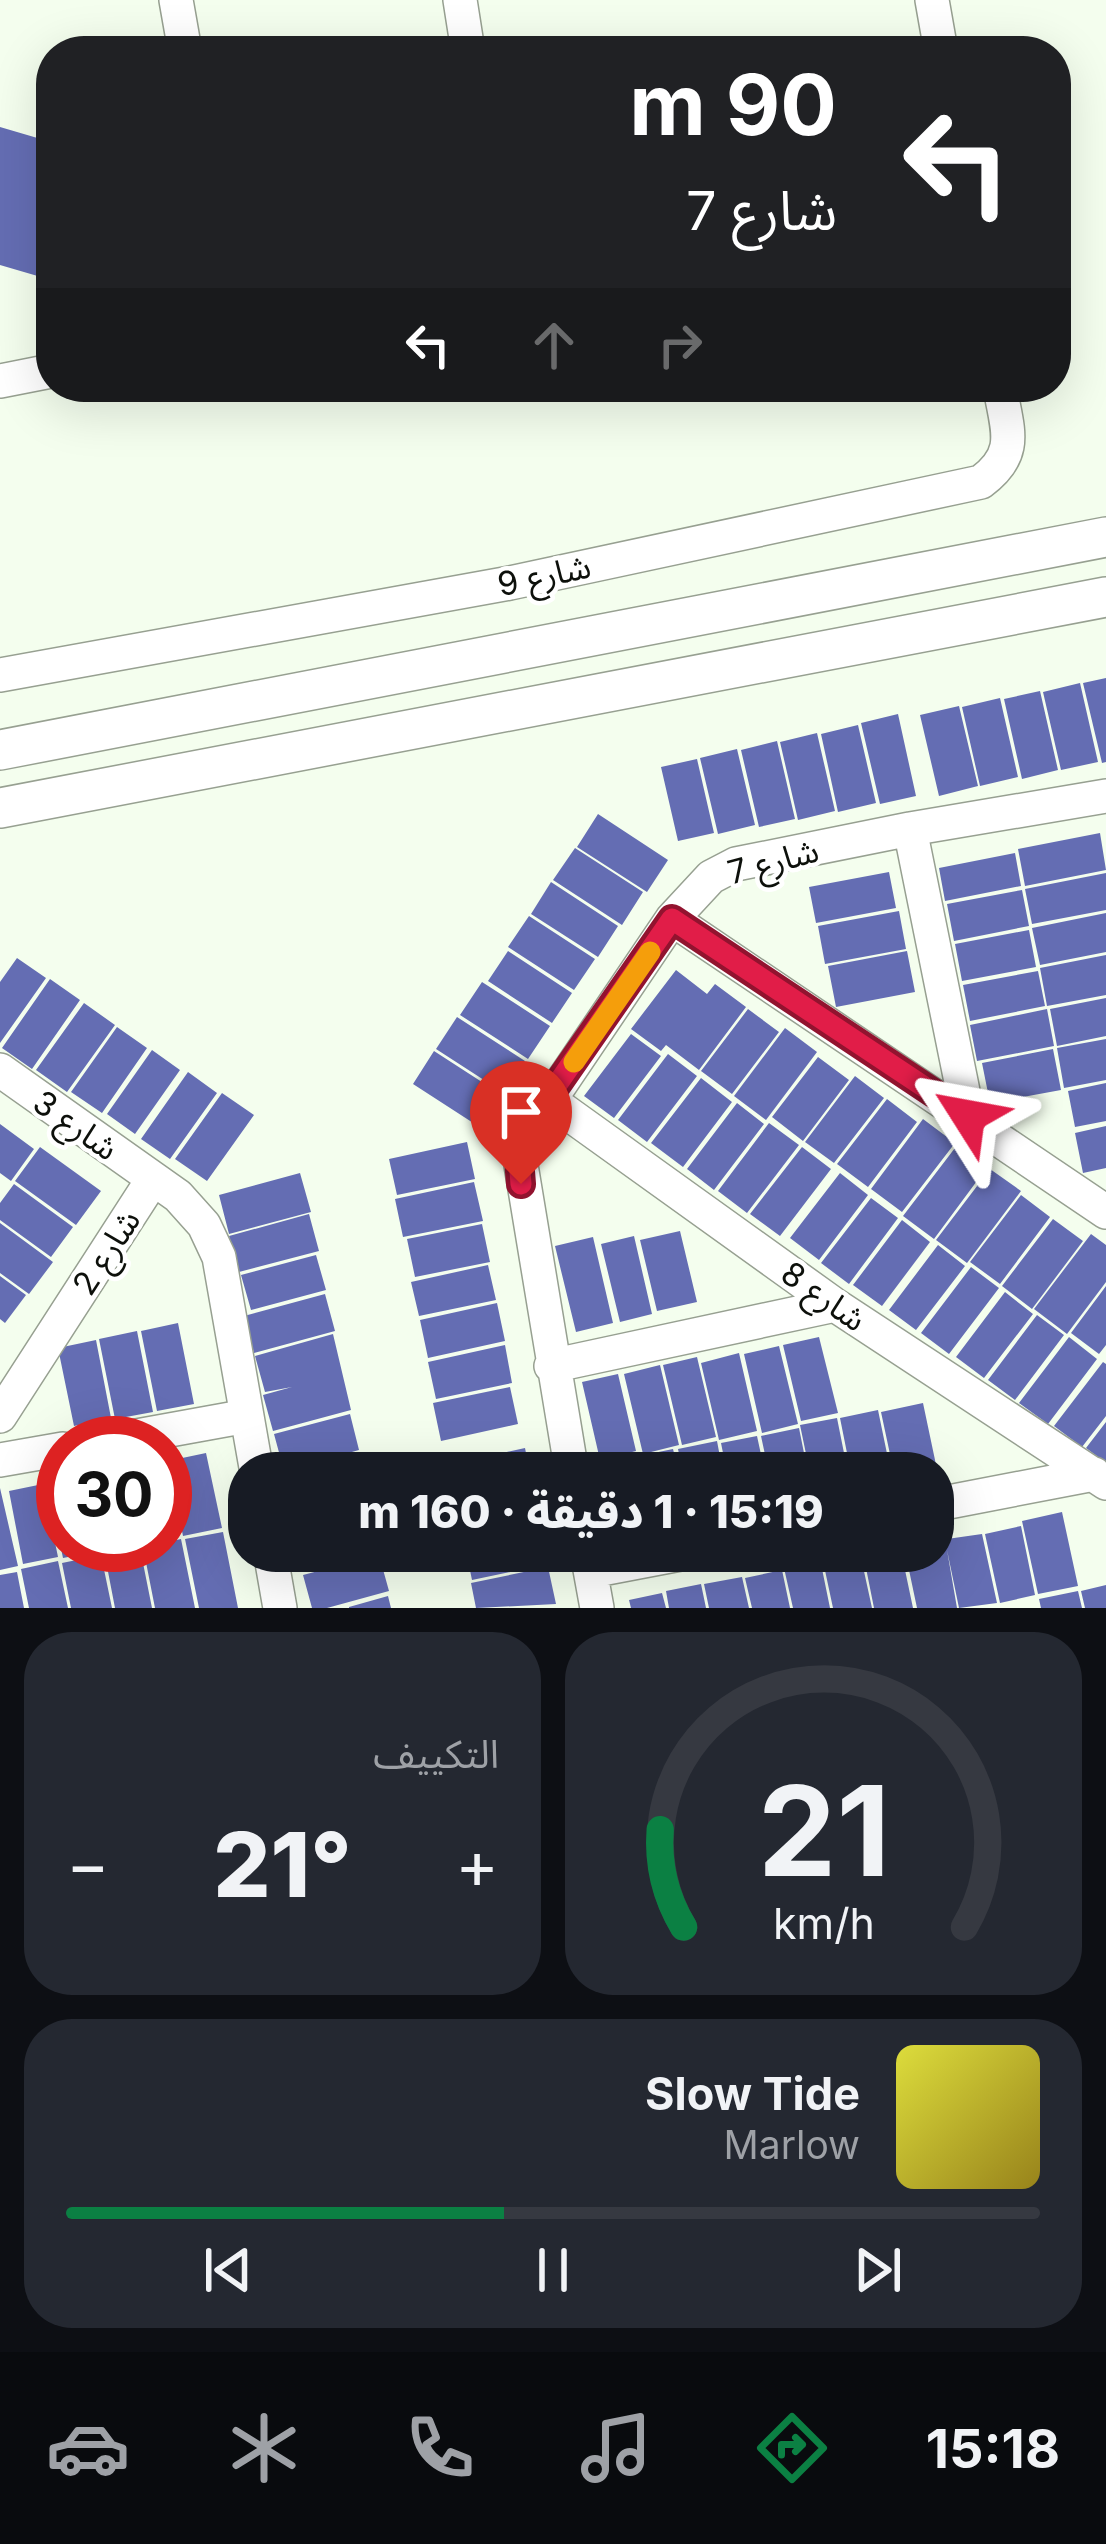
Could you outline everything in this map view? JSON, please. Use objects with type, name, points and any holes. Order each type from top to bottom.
[{"type":"street","points":[[176,0],[182,36]]},
{"type":"street","points":[[460,0],[466,36]]},
{"type":"street","points":[[932,0],[938,36]]},
{"type":"street","points":[[0,381],[36,374]]},
{"type":"street","name":"شارع 9","points":[[0,675],[510,583],[980,482],[1001,467],[1010,443],[1003,402]]},
{"type":"street","points":[[0,750],[1106,537]]},
{"type":"street","points":[[0,808],[1106,597]]},
{"type":"street","points":[[71,794],[71,777],[91,758],[191,738],[228,707]]},
{"type":"street","name":"شارع 7","points":[[548,1099],[672,919],[711,877],[736,864],[1106,796]]},
{"type":"street","points":[[910,829],[968,1116]]},
{"type":"street","points":[[672,919],[1106,1213]]},
{"type":"street","name":"شارع 3","points":[[0,1070],[153,1179]]},
{"type":"street","points":[[548,1099],[518,1147],[568,1452]]},
{"type":"street","name":"شارع 8","points":[[548,1099],[835,1305],[1100,1478]]},
{"type":"street","name":"شارع 2","points":[[0,1416],[153,1179],[178,1196],[204,1225],[219,1257],[253,1452]]},
{"type":"street","points":[[551,1366],[835,1305]]},
{"type":"street","points":[[192,1427],[247,1417]]},
{"type":"street","points":[[0,1460],[36,1454]]},
{"type":"street","points":[[954,1502],[1100,1478]]},
{"type":"street","points":[[274,1572],[280,1608]]},
{"type":"street","points":[[591,1572],[597,1608]]},
{"type":"building","points":[[0,127],[36,138],[36,276],[0,265]]},
{"type":"building","points":[[1106,678],[1106,762],[1102,763],[1083,683]]},
{"type":"building","points":[[1080,683],[1098,762],[1061,770],[1043,692]]},
{"type":"building","points":[[1040,691],[1058,770],[1022,779],[1004,699]]},
{"type":"building","points":[[1000,698],[1018,777],[980,786],[962,707]]},
{"type":"building","points":[[959,706],[978,786],[939,796],[920,715]]},
{"type":"building","points":[[898,714],[916,796],[880,804],[861,723]]},
{"type":"building","points":[[858,725],[876,803],[838,812],[821,734]]},
{"type":"building","points":[[817,733],[835,811],[798,820],[780,742]]},
{"type":"building","points":[[777,741],[795,819],[759,827],[741,750]]},
{"type":"building","points":[[737,749],[755,825],[718,834],[700,758]]},
{"type":"building","points":[[697,759],[714,833],[678,841],[661,767]]},
{"type":"building","points":[[598,814],[668,860],[647,892],[577,847]]},
{"type":"building","points":[[1100,833],[1106,870],[1025,886],[1018,849]]},
{"type":"building","points":[[575,848],[643,892],[622,925],[553,880]]},
{"type":"building","points":[[1015,853],[1021,886],[945,901],[939,868]]},
{"type":"building","points":[[889,872],[896,908],[816,923],[809,887]]},
{"type":"building","points":[[1106,873],[1106,910],[1032,924],[1025,889]]},
{"type":"building","points":[[551,882],[618,926],[598,957],[531,914]]},
{"type":"building","points":[[1022,890],[1029,926],[954,941],[947,904]]},
{"type":"building","points":[[899,911],[906,949],[825,964],[818,926]]},
{"type":"building","points":[[1106,913],[1106,952],[1040,965],[1032,928]]},
{"type":"building","points":[[529,916],[595,959],[574,990],[508,947]]},
{"type":"building","points":[[1029,930],[1036,967],[962,981],[955,944]]},
{"type":"building","points":[[508,951],[572,993],[552,1023],[488,981]]},
{"type":"building","points":[[907,951],[915,992],[836,1007],[828,966]]},
{"type":"building","points":[[1106,955],[1106,995],[1047,1006],[1040,968]]},
{"type":"building","points":[[17,958],[46,978],[0,1043],[0,982]]},
{"type":"building","points":[[676,970],[707,994],[715,984],[746,1007],[699,1070],[666,1045],[661,1051],[631,1029]]},
{"type":"building","points":[[1038,971],[1045,1006],[970,1021],[963,985]]},
{"type":"building","points":[[50,979],[80,1000],[32,1069],[2,1048]]},
{"type":"building","points":[[482,982],[550,1026],[528,1059],[460,1015]]},
{"type":"building","points":[[1106,998],[1106,1036],[1057,1046],[1050,1009]]},
{"type":"building","points":[[84,1003],[115,1025],[67,1092],[36,1070]]},
{"type":"building","points":[[748,1009],[779,1032],[732,1094],[701,1071]]},
{"type":"building","points":[[1047,1009],[1054,1046],[977,1061],[970,1025]]},
{"type":"building","points":[[457,1017],[525,1061],[504,1093],[436,1049]]},
{"type":"building","points":[[117,1027],[147,1048],[102,1113],[71,1092]]},
{"type":"building","points":[[785,1028],[817,1052],[766,1120],[734,1096]]},
{"type":"building","points":[[631,1034],[661,1056],[614,1118],[584,1096]]},
{"type":"building","points":[[1106,1039],[1106,1080],[1064,1088],[1057,1048]]},
{"type":"building","points":[[1053,1049],[1061,1090],[990,1103],[982,1063]]},
{"type":"building","points":[[152,1050],[180,1070],[135,1134],[107,1114]]},
{"type":"building","points":[[434,1051],[502,1095],[481,1128],[413,1084]]},
{"type":"building","points":[[668,1054],[697,1076],[647,1142],[618,1120]]},
{"type":"building","points":[[818,1057],[849,1080],[803,1141],[772,1117]]},
{"type":"building","points":[[188,1072],[217,1093],[170,1159],[141,1139]]},
{"type":"building","points":[[855,1076],[884,1098],[834,1163],[805,1142]]},
{"type":"building","points":[[701,1078],[732,1102],[683,1167],[651,1143]]},
{"type":"building","points":[[1106,1083],[1106,1121],[1075,1127],[1068,1091]]},
{"type":"building","points":[[222,1093],[254,1115],[207,1181],[175,1159]]},
{"type":"building","points":[[887,1099],[917,1122],[868,1187],[837,1164]]},
{"type":"building","points":[[737,1103],[764,1124],[714,1190],[687,1169]]},
{"type":"building","points":[[923,1119],[955,1143],[902,1212],[871,1189]]},
{"type":"building","points":[[769,1123],[799,1145],[747,1213],[718,1191]]},
{"type":"building","points":[[0,1124],[34,1149],[11,1181],[0,1173]]},
{"type":"building","points":[[1106,1126],[1106,1168],[1083,1173],[1075,1133]]},
{"type":"building","points":[[467,1142],[475,1179],[397,1195],[389,1159]]},
{"type":"building","points":[[958,1144],[988,1166],[934,1239],[903,1216]]},
{"type":"building","points":[[40,1147],[101,1191],[76,1225],[15,1181]]},
{"type":"building","points":[[802,1147],[831,1169],[780,1236],[750,1214]]},
{"type":"building","points":[[990,1169],[1021,1191],[967,1263],[936,1240]]},
{"type":"building","points":[[300,1173],[311,1212],[229,1234],[219,1195]]},
{"type":"building","points":[[840,1173],[868,1195],[819,1260],[790,1238]]},
{"type":"building","points":[[474,1182],[483,1221],[403,1237],[395,1199]]},
{"type":"building","points":[[14,1184],[73,1227],[51,1257],[0,1220],[0,1203]]},
{"type":"building","points":[[1021,1195],[1050,1217],[1000,1284],[970,1262]]},
{"type":"building","points":[[871,1198],[898,1218],[849,1284],[821,1263]]},
{"type":"building","points":[[309,1214],[319,1251],[239,1272],[229,1236]]},
{"type":"building","points":[[1053,1219],[1083,1241],[1032,1309],[1002,1286]]},
{"type":"building","points":[[902,1220],[930,1242],[882,1306],[853,1285]]},
{"type":"building","points":[[0,1223],[53,1262],[29,1294],[0,1273]]},
{"type":"building","points":[[482,1224],[490,1262],[415,1277],[407,1239]]},
{"type":"building","points":[[680,1231],[697,1302],[657,1311],[640,1240]]},
{"type":"building","points":[[1091,1234],[1106,1245],[1106,1282],[1067,1334],[1034,1309]]},
{"type":"building","points":[[634,1236],[652,1314],[620,1322],[601,1244]]},
{"type":"building","points":[[593,1237],[613,1323],[576,1332],[555,1246]]},
{"type":"building","points":[[938,1245],[965,1266],[916,1330],[889,1310]]},
{"type":"building","points":[[316,1255],[326,1290],[251,1310],[241,1275]]},
{"type":"building","points":[[488,1265],[496,1300],[419,1316],[411,1282]]},
{"type":"building","points":[[971,1267],[999,1288],[949,1354],[921,1333]]},
{"type":"building","points":[[0,1276],[26,1295],[5,1323],[0,1319]]},
{"type":"building","points":[[1106,1286],[1106,1345],[1099,1354],[1071,1333]]},
{"type":"building","points":[[1005,1292],[1033,1314],[984,1378],[956,1357]]},
{"type":"building","points":[[325,1294],[335,1331],[254,1353],[244,1316]]},
{"type":"building","points":[[497,1303],[505,1341],[428,1358],[420,1320]]},
{"type":"building","points":[[1037,1315],[1064,1335],[1015,1400],[988,1380]]},
{"type":"building","points":[[178,1323],[194,1404],[157,1411],[141,1331]]},
{"type":"building","points":[[137,1331],[153,1412],[114,1416],[99,1339]]},
{"type":"building","points":[[333,1334],[351,1410],[273,1431],[263,1395],[292,1387],[265,1392],[255,1356]]},
{"type":"building","points":[[819,1337],[838,1413],[801,1421],[783,1345]]},
{"type":"building","points":[[1069,1337],[1097,1359],[1048,1424],[1019,1403]]},
{"type":"building","points":[[96,1340],[111,1416],[72,1416],[58,1348]]},
{"type":"building","points":[[505,1345],[512,1383],[436,1399],[428,1362]]},
{"type":"building","points":[[779,1346],[798,1424],[762,1433],[744,1354]]},
{"type":"building","points":[[739,1353],[757,1431],[719,1440],[701,1363]]},
{"type":"building","points":[[697,1357],[716,1437],[682,1445],[663,1365]]},
{"type":"building","points":[[1103,1362],[1106,1416],[1082,1447],[1054,1426]]},
{"type":"building","points":[[660,1365],[679,1445],[643,1452],[624,1374]]},
{"type":"building","points":[[618,1374],[636,1451],[598,1452],[582,1382]]},
{"type":"building","points":[[510,1387],[518,1424],[441,1441],[433,1403]]},
{"type":"building","points":[[923,1403],[933,1452],[890,1452],[881,1412]]},
{"type":"building","points":[[878,1410],[887,1452],[847,1452],[840,1418]]},
{"type":"building","points":[[350,1414],[359,1450],[279,1452],[274,1434]]},
{"type":"building","points":[[837,1418],[844,1452],[806,1452],[800,1425]]},
{"type":"building","points":[[1106,1422],[1106,1463],[1086,1448]]},
{"type":"building","points":[[799,1428],[804,1452],[764,1452],[761,1436]]},
{"type":"building","points":[[757,1436],[760,1452],[723,1452],[721,1443]]},
{"type":"building","points":[[717,1441],[719,1452],[679,1452]]},
{"type":"building","points":[[206,1453],[222,1528],[192,1534],[192,1456]]},
{"type":"building","points":[[36,1485],[36,1561],[23,1564],[9,1491]]},
{"type":"building","points":[[0,1488],[18,1566],[0,1570]]},
{"type":"building","points":[[1062,1512],[1078,1586],[1038,1594],[1022,1521]]},
{"type":"building","points":[[1021,1526],[1035,1595],[1000,1603],[985,1534]]},
{"type":"building","points":[[223,1532],[238,1608],[199,1608],[192,1572],[192,1538]]},
{"type":"building","points":[[982,1534],[997,1603],[959,1608],[952,1572],[954,1538]]},
{"type":"building","points":[[36,1566],[36,1572],[60,1572],[68,1608],[29,1608],[21,1569]]},
{"type":"building","points":[[17,1572],[24,1608],[0,1608],[0,1575]]},
{"type":"building","points":[[64,1572],[105,1572],[112,1608],[71,1608]]},
{"type":"building","points":[[108,1572],[145,1572],[152,1608],[115,1608]]},
{"type":"building","points":[[148,1572],[188,1572],[195,1608],[155,1608]]},
{"type":"building","points":[[384,1572],[389,1591],[312,1608],[303,1575]]},
{"type":"building","points":[[470,1572],[510,1572],[472,1580]]},
{"type":"building","points":[[549,1572],[556,1604],[476,1608],[471,1583]]},
{"type":"building","points":[[782,1572],[790,1608],[752,1608],[745,1578]]},
{"type":"building","points":[[785,1572],[823,1572],[830,1608],[793,1608]]},
{"type":"building","points":[[825,1572],[864,1572],[872,1608],[833,1608]]},
{"type":"building","points":[[867,1572],[905,1572],[913,1608],[874,1608]]},
{"type":"building","points":[[909,1572],[951,1572],[957,1608],[917,1608]]},
{"type":"building","points":[[742,1577],[749,1608],[709,1608],[704,1584]]},
{"type":"building","points":[[701,1584],[706,1608],[669,1608],[666,1591]]},
{"type":"building","points":[[1106,1585],[1106,1608],[1085,1608],[1081,1591]]},
{"type":"building","points":[[1078,1591],[1082,1608],[1041,1608],[1039,1599]]},
{"type":"building","points":[[662,1593],[666,1608],[631,1608],[629,1600]]},
{"type":"building","points":[[388,1596],[391,1608],[349,1608],[349,1607]]},
{"type":"slow traffic","points":[[574,1062],[650,952]]},
{"type":"route","points":[[521,1184],[518,1147],[531,1122],[672,919],[968,1116]]}]
